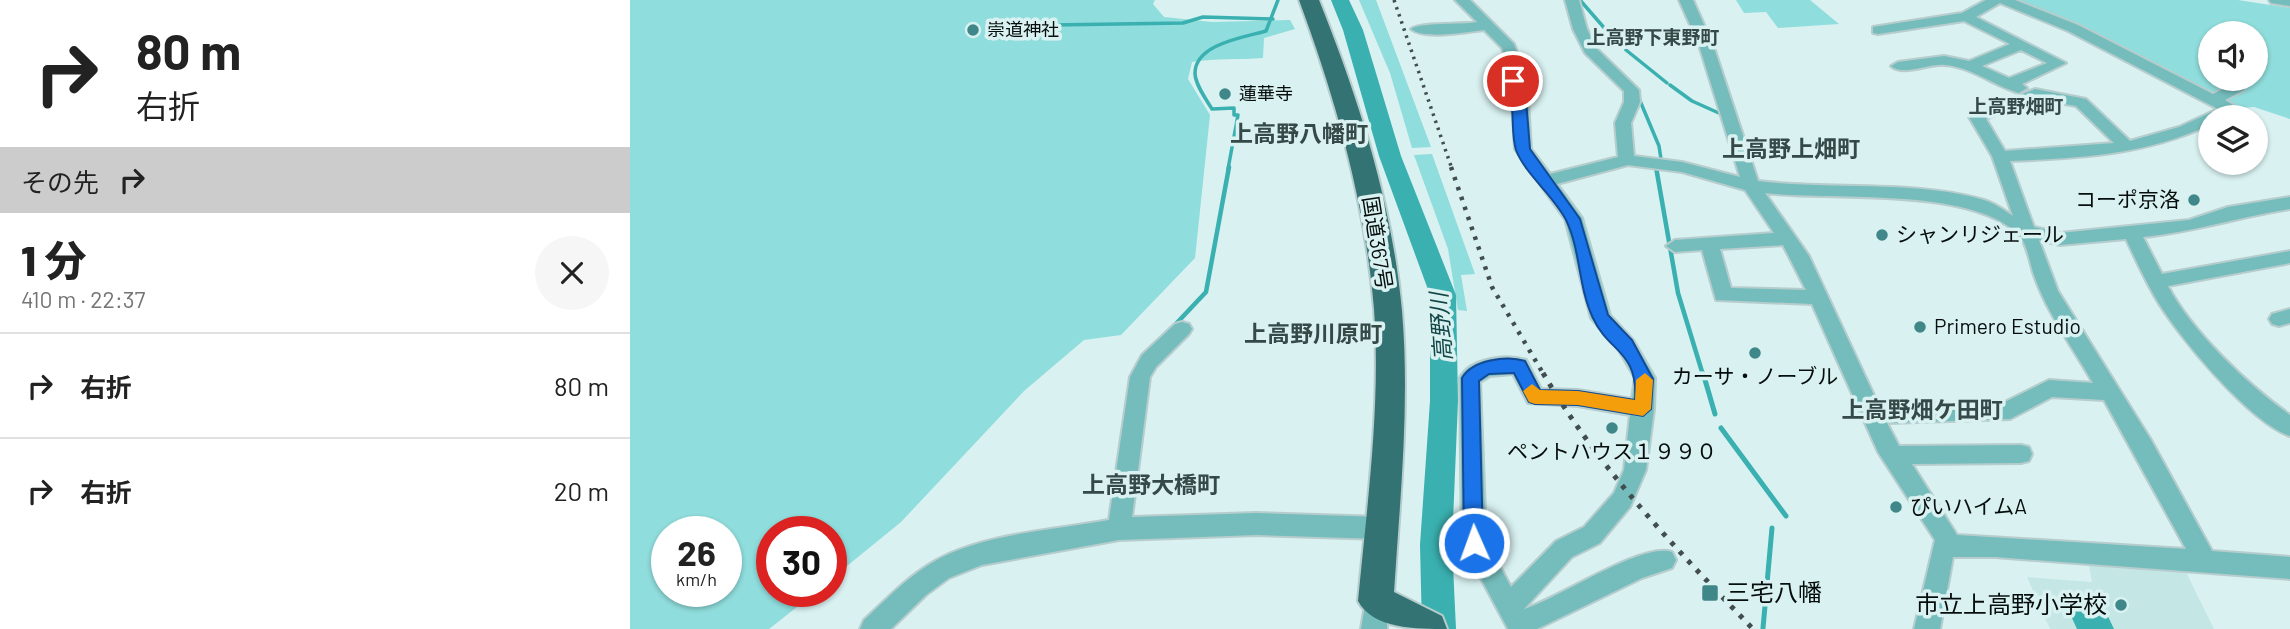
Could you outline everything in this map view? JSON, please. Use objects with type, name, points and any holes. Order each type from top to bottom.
[{"type":"highway","name":"国道367号","points":[[1309,0],[1364,163],[1384,278],[1390,356],[1379,613],[1429,629]]},
{"type":"street","points":[[1462,0],[1509,47],[1513,61],[1506,71],[1520,100],[1523,149],[1573,219],[1588,263],[1592,296],[1601,318],[1639,363],[1645,379],[1635,470],[1615,513],[1592,536],[1564,549],[1516,621]]},
{"type":"street","points":[[1572,0],[1580,29],[1594,53],[1631,90],[1632,102],[1623,122],[1626,160]]},
{"type":"street","points":[[1686,0],[1706,44],[1751,186],[1788,238],[1821,297],[1872,415],[1893,455],[1933,514],[1950,546]]},
{"type":"street","points":[[1878,30],[1966,18],[1996,0]]},
{"type":"street","points":[[2003,0],[2073,28],[2222,105]]},
{"type":"street","points":[[2276,0],[2290,2]]},
{"type":"street","points":[[1966,18],[2059,63],[2010,83]]},
{"type":"street","points":[[1418,29],[1454,30],[1488,25]]},
{"type":"street","points":[[1970,66],[2023,44]]},
{"type":"street","points":[[1898,66],[1944,60],[1970,66],[2035,94],[2081,102],[2128,148]]},
{"type":"street","points":[[2213,100],[2231,91]]},
{"type":"street","points":[[2035,94],[1977,117],[2000,156],[2049,292],[2110,392],[2205,561]]},
{"type":"street","points":[[2000,156],[2128,148],[2178,135],[2198,125]]},
{"type":"street","points":[[1545,181],[1607,168],[1626,160],[1682,167],[1751,186],[1802,192],[1935,195],[1982,205],[2025,231],[2060,239],[2190,226],[2228,213],[2288,205]]},
{"type":"street","points":[[2131,231],[2163,295],[2201,345],[2252,398],[2290,427]]},
{"type":"street","points":[[1675,246],[1788,238]]},
{"type":"street","points":[[1710,245],[1723,295],[1821,297]]},
{"type":"street","points":[[2158,281],[2290,257]]},
{"type":"street","points":[[1119,529],[1140,377],[1149,360],[1182,329]]},
{"type":"street","points":[[1516,621],[1474,543],[1470,378],[1486,368],[1519,366],[1535,397],[1578,398],[1643,409]]},
{"type":"street","points":[[1872,415],[2010,410],[2049,388],[2110,392]]},
{"type":"street","points":[[1893,455],[2021,454]]},
{"type":"street","points":[[873,629],[925,581],[942,570],[982,554],[1119,529],[1172,525],[1256,524],[1381,528]]},
{"type":"street","points":[[1927,629],[1943,548],[1950,546],[1995,546],[2290,568]]},
{"type":"street","points":[[1516,621],[1637,568],[1664,560]]},
{"type":"shaded area","points":[[630,0],[1155,0],[1153,4],[1164,17],[1212,22],[1290,20],[1295,29],[1264,38],[1263,58],[1192,62],[1188,79],[1210,115],[1195,258],[1121,335],[1084,340],[1024,391],[901,522],[847,566],[847,516],[756,516],[756,607],[797,607],[769,629],[630,629]]},
{"type":"shaded area","points":[[1359,0],[1376,0],[1431,147],[1412,148],[1390,73]]},
{"type":"shaded area","points":[[1736,0],[1810,0],[1839,24],[1778,28],[1766,12],[1744,13]]},
{"type":"shaded area","points":[[2010,0],[2238,0],[2290,8],[2290,119],[2268,112],[2268,105],[2233,105],[2205,91],[2268,91],[2268,21],[2198,21],[2198,88],[2073,26]]},
{"type":"shaded area","points":[[1432,154],[1475,274],[1461,275],[1467,311],[1458,310],[1448,249],[1414,155]]},
{"type":"shaded area","name":"市立上高野小学校","points":[[2088,561],[2184,568],[2214,629],[2050,629],[2027,577],[2092,582]]},
{"type":"shaded area","points":[[2102,604],[2114,629],[2077,629],[2066,605]]},
{"type":"waterway","points":[[1271,19],[1278,0]]},
{"type":"waterway","name":"高野川","points":[[1340,0],[1353,30],[1390,156],[1443,295],[1444,401],[1436,545],[1439,629]]},
{"type":"waterway","points":[[1580,0],[1620,46]]},
{"type":"waterway","points":[[1052,25],[1183,23],[1203,17],[1271,19]]},
{"type":"waterway","points":[[1228,169],[1238,115],[1234,115],[1234,108],[1212,109],[1197,83],[1197,64],[1211,49],[1234,39],[1266,31],[1271,19]]},
{"type":"waterway","points":[[1626,50],[1667,83]]},
{"type":"waterway","points":[[1670,85],[1692,101],[1721,114]]},
{"type":"waterway","points":[[1638,96],[1659,146],[1661,159]]},
{"type":"waterway","points":[[1173,327],[1206,292],[1229,167]]},
{"type":"waterway","points":[[1656,167],[1678,293],[1703,375]]},
{"type":"waterway","points":[[1703,373],[1715,414]]},
{"type":"waterway","points":[[1721,428],[1786,516]]},
{"type":"waterway","points":[[1763,628],[1772,528]]},
{"type":"railway","points":[[1394,0],[1452,169]]},
{"type":"railway","points":[[1451,167],[1492,287],[1544,375]]},
{"type":"railway","points":[[1543,373],[1589,442],[1640,507],[1753,629]]},
{"type":"slow traffic","points":[[1532,391],[1535,397],[1578,398],[1643,409],[1645,380]]},
{"type":"place","name":"崇道神社","points":[[973,30]]},
{"type":"place","name":"蓮華寺","points":[[1225,94]]},
{"type":"place","name":"コーポ京洛","points":[[2194,200]]},
{"type":"place","name":"シャンリジェール","points":[[1882,235]]},
{"type":"place","name":"Primero Estudio","points":[[1920,327]]},
{"type":"place","name":"カーサ・ノーブル","points":[[1755,353]]},
{"type":"place","name":"ペントハウス１９９０","points":[[1612,428]]},
{"type":"place","name":"ぴいハイムA","points":[[1896,507]]},
{"type":"place","name":"三宅八幡","points":[[1710,593]]},
{"type":"place","name":"市立上高野小学校","points":[[2121,605]]},
{"type":"district","name":"上高野下東野町","points":[[1653,37]]},
{"type":"district","name":"上高野畑町","points":[[2016,106]]},
{"type":"district","name":"上高野八幡町","points":[[1299,134]]},
{"type":"district","name":"上高野上畑町","points":[[1791,149]]},
{"type":"district","name":"上高野川原町","points":[[1313,334]]},
{"type":"district","name":"上高野畑ケ田町","points":[[1922,410]]},
{"type":"district","name":"上高野大橋町","points":[[1151,485]]},
{"type":"route","points":[[1474,543],[1470,378],[1486,368],[1519,366],[1535,397],[1578,398],[1643,409],[1645,379],[1639,363],[1601,318],[1592,296],[1588,263],[1573,219],[1523,149],[1520,100],[1513,81]]}]
